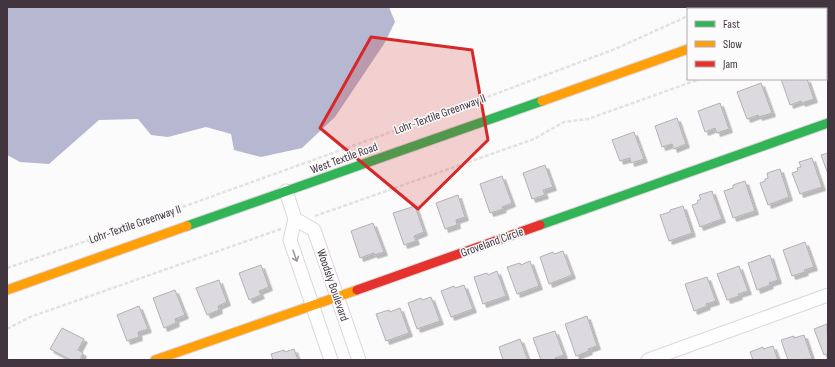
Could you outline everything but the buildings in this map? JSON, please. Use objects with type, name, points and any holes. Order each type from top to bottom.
[{"type":"main road","name":"West Textile Road","points":[[7,290],[687,49]]},
{"type":"main road","name":"Groveland Circle","points":[[155,360],[338,297],[828,123]]},
{"type":"street","points":[[286,192],[297,221],[290,240],[331,360]]},
{"type":"street","name":"Woodsly Boulevard","points":[[297,221],[314,230],[359,360]]},
{"type":"street","points":[[648,360],[828,295]]},
{"type":"path","name":"Lohr-Textile Greenway II","points":[[7,268],[113,232],[615,49],[687,16]]},
{"type":"path","points":[[7,329],[30,317],[297,221],[534,139],[564,122],[588,119],[697,80]]},
{"type":"highlighted area","points":[[371,37],[472,50],[488,140],[418,209],[320,128]]},
{"type":"water","points":[[7,7],[389,7],[395,22],[384,44],[335,117],[302,148],[261,157],[234,150],[231,134],[206,127],[168,137],[151,135],[138,119],[99,120],[49,164],[20,162],[7,155]]},
{"type":"traffic: fast","points":[[187,226],[542,101]]},
{"type":"traffic: fast","points":[[540,225],[828,123]]},
{"type":"traffic: slow","points":[[542,101],[687,49]]},
{"type":"traffic: slow","points":[[7,290],[187,226]]},
{"type":"traffic: slow","points":[[155,360],[357,290]]},
{"type":"traffic: jam","points":[[357,290],[540,225]]}]
